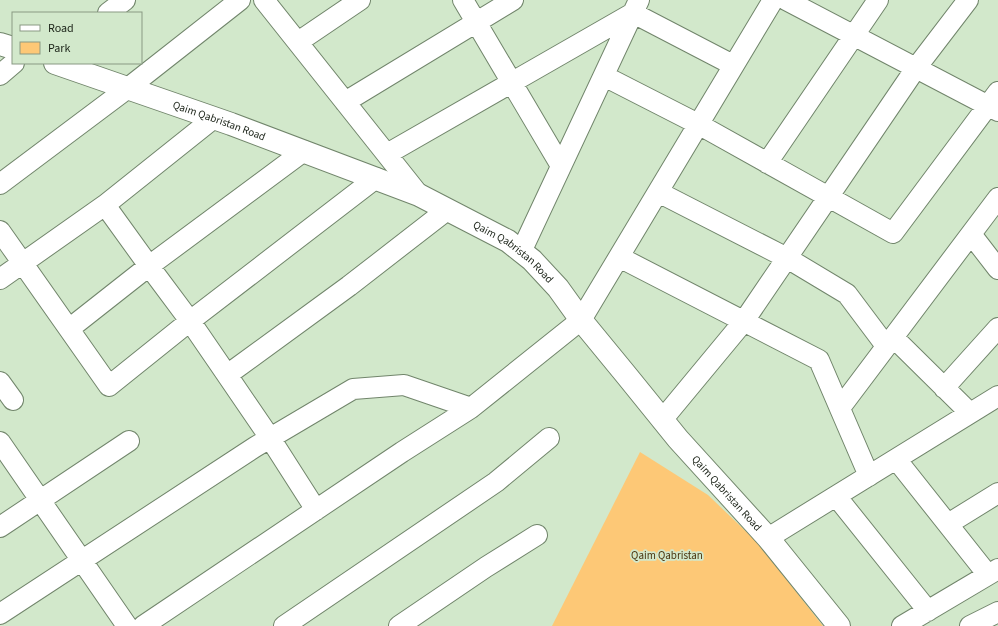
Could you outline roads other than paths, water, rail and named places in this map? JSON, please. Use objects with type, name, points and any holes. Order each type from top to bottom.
[{"type":"street","points":[[109,12],[125,0]]},
{"type":"street","points":[[0,184],[128,88],[240,0]]},
{"type":"street","points":[[264,0],[419,195]]},
{"type":"street","points":[[298,42],[360,0]]},
{"type":"street","points":[[463,0],[561,166]]},
{"type":"street","points":[[345,102],[513,0]]},
{"type":"street","points":[[604,76],[698,124],[893,233],[995,103],[916,68],[786,0]]},
{"type":"street","points":[[767,163],[878,0]]},
{"type":"street","points":[[662,420],[744,321],[916,68],[968,0]]},
{"type":"street","points":[[143,626],[402,452],[471,408],[581,320],[733,65],[764,2]]},
{"type":"street","points":[[636,6],[733,65]]},
{"type":"street","points":[[521,252],[636,6]]},
{"type":"street","points":[[387,154],[512,82],[636,6]]},
{"type":"street","points":[[0,44],[12,48]]},
{"type":"street","points":[[0,75],[13,64]]},
{"type":"street","name":"Qaim Qabristan Road","points":[[58,64],[214,118],[376,178],[419,195],[508,241],[532,260],[558,288],[581,320],[662,420],[768,538],[839,626]]},
{"type":"street","points":[[0,279],[105,205],[214,118]]},
{"type":"street","points":[[69,329],[149,266],[304,151]]},
{"type":"street","points":[[0,231],[109,386],[190,321],[376,178]]},
{"type":"street","points":[[658,192],[787,258],[847,294],[890,342],[944,388],[970,413]]},
{"type":"street","points":[[840,408],[998,198]]},
{"type":"street","points":[[105,205],[190,321],[270,438],[316,510]]},
{"type":"street","points":[[227,376],[349,286],[447,210]]},
{"type":"street","points":[[971,234],[998,269]]},
{"type":"street","points":[[619,257],[819,360],[869,476]]},
{"type":"street","points":[[944,388],[998,328]]},
{"type":"street","points":[[0,382],[13,400]]},
{"type":"street","points":[[0,614],[255,447],[354,389],[404,385],[471,408]]},
{"type":"street","points":[[768,538],[998,396]]},
{"type":"street","points":[[284,626],[496,482],[549,438]]},
{"type":"street","points":[[0,527],[129,441]]},
{"type":"street","points":[[0,442],[127,626]]},
{"type":"street","points":[[896,459],[948,524],[993,572],[902,626]]},
{"type":"street","points":[[948,524],[998,493]]},
{"type":"street","points":[[836,496],[928,611]]},
{"type":"street","points":[[399,626],[486,567],[537,535]]},
{"type":"street","points":[[970,626],[998,612]]},
{"type":"park label","name":"Qaim Qabristan","points":[[667,555]]}]
